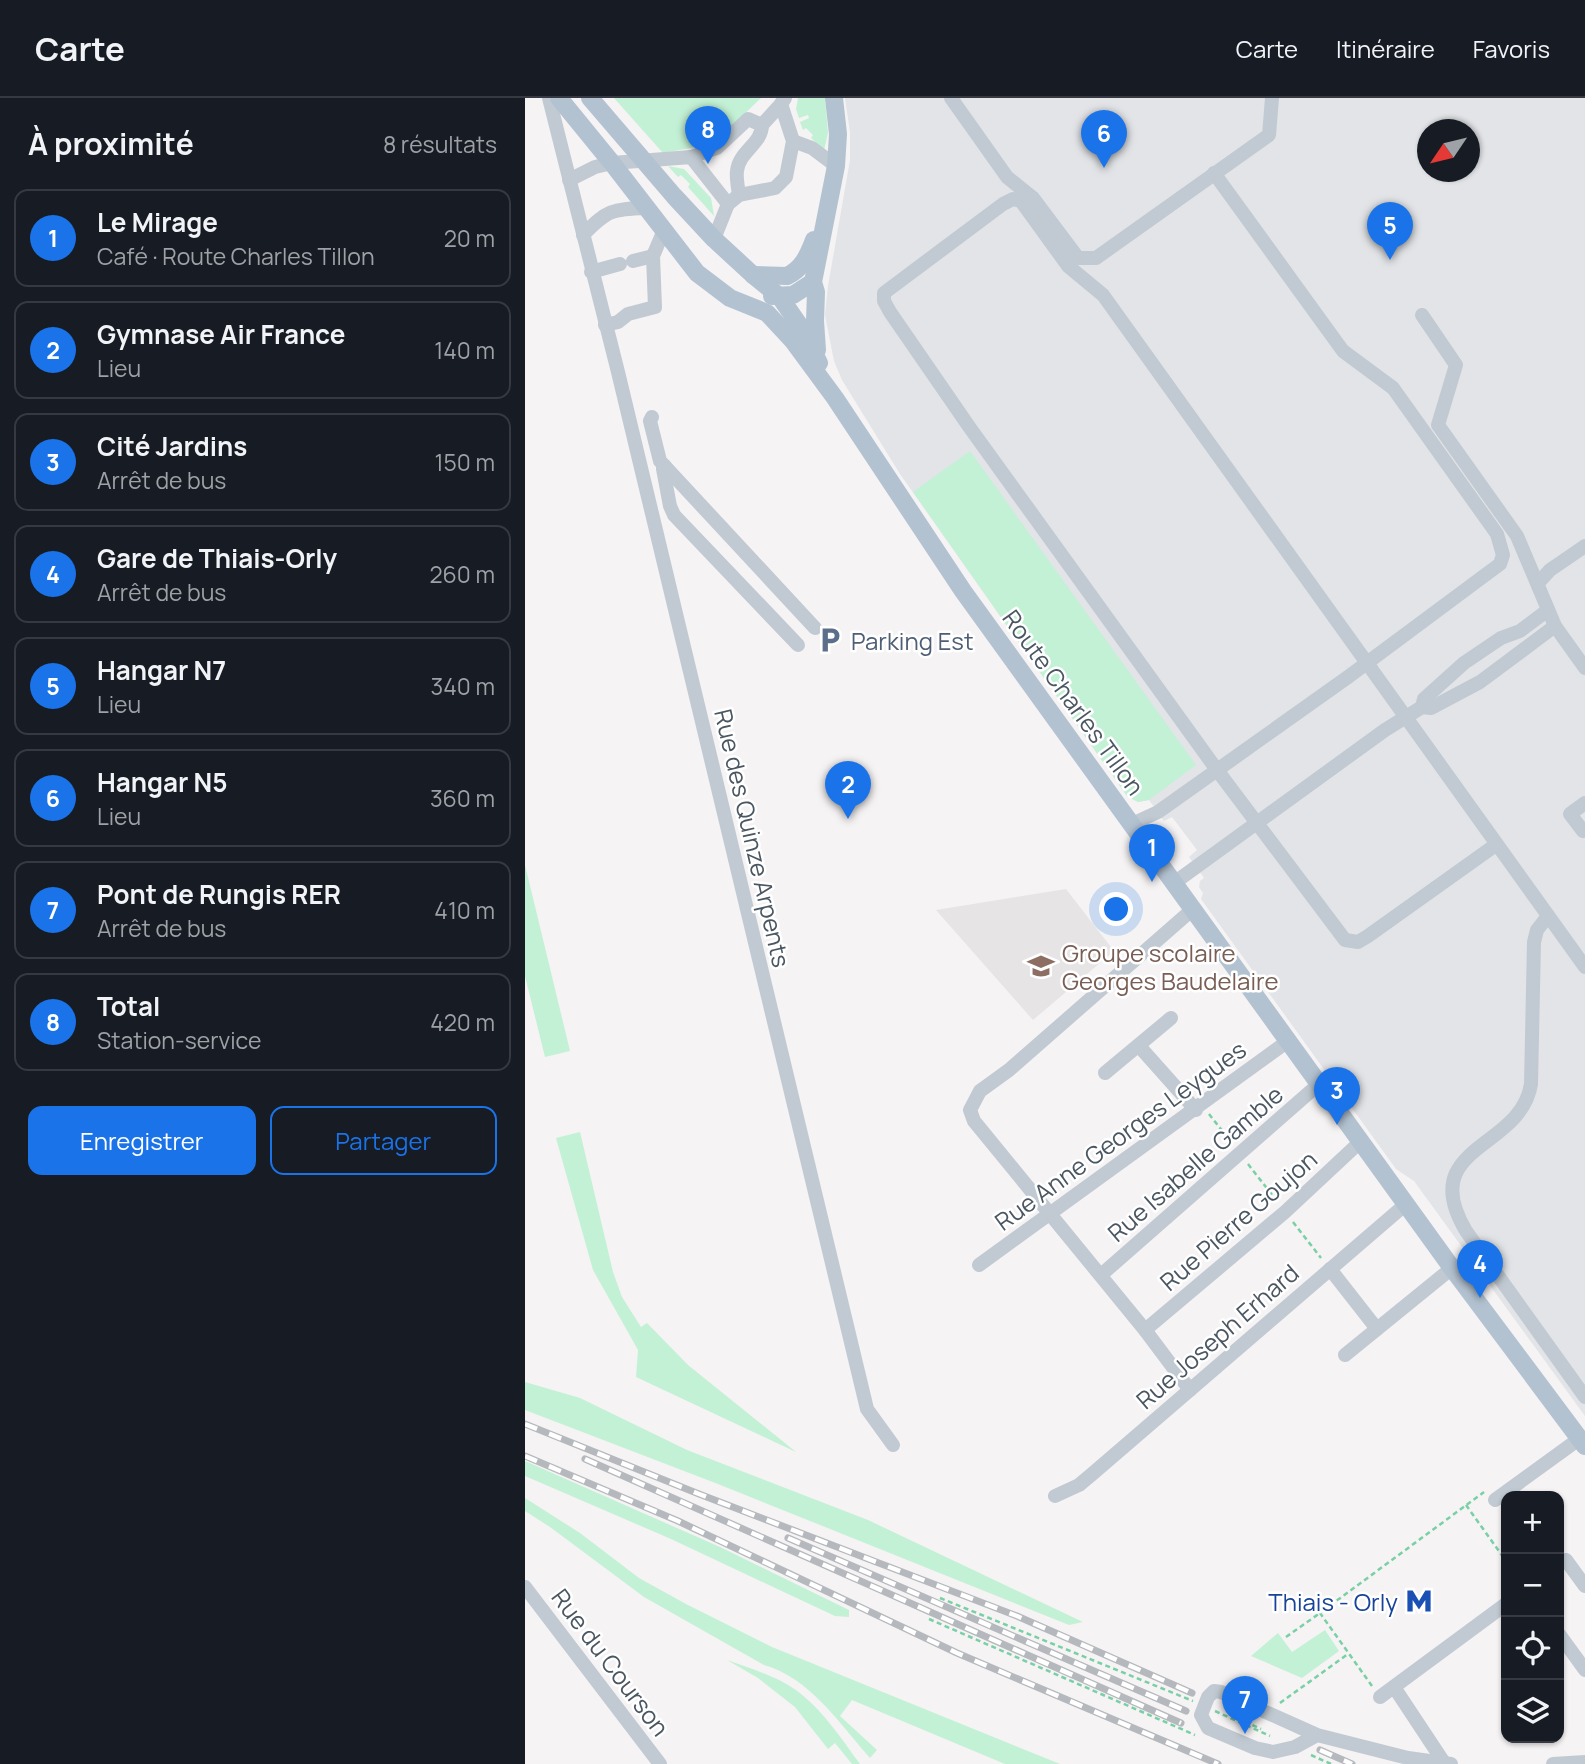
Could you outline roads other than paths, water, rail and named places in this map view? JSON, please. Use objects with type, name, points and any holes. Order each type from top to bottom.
[{"type":"main road","points":[[559,98],[697,273],[730,298],[755,307],[772,317],[811,358]]},
{"type":"main road","points":[[590,98],[714,239],[780,297],[802,329],[811,358]]},
{"type":"main road","points":[[802,329],[803,303],[813,282],[836,166],[838,134],[834,98]]},
{"type":"main road","points":[[753,275],[786,276],[795,271],[805,261],[824,222]]},
{"type":"main road","points":[[720,290],[733,289],[780,297],[801,292],[813,282]]},
{"type":"main road","points":[[811,358],[816,292],[813,282]]},
{"type":"main road","name":"Route Charles Tillon","points":[[811,358],[963,591],[1360,1142],[1582,1443]]},
{"type":"street","name":"Rue des Quinze Arpents","points":[[549,98],[621,385],[867,1409],[893,1445]]},
{"type":"street","points":[[951,98],[1007,177],[1033,198],[1078,258],[1096,258],[1269,135],[1272,98]]},
{"type":"street","points":[[714,239],[734,199],[737,169],[744,153],[760,137],[762,125],[783,101]]},
{"type":"street","points":[[734,199],[775,188],[782,183],[789,168],[793,141],[783,101]]},
{"type":"street","points":[[569,180],[595,167],[612,163],[691,157],[717,148],[748,119],[762,125]]},
{"type":"street","points":[[793,141],[812,148],[836,166]]},
{"type":"street","points":[[691,157],[734,199]]},
{"type":"street","points":[[1132,824],[1158,812],[1366,663],[1500,564],[1503,555],[1497,534],[1393,388],[1343,351],[1214,173]]},
{"type":"street","points":[[1497,844],[1368,936],[1352,943],[1338,933],[970,428],[890,312],[884,301],[884,293],[981,219],[1013,199],[1020,201],[1068,266],[1103,295],[1366,663],[1497,844],[1585,967]]},
{"type":"street","points":[[583,234],[600,218],[616,209],[646,208]]},
{"type":"street","points":[[605,325],[618,322],[628,314],[655,307],[653,256],[664,230]]},
{"type":"street","points":[[591,272],[653,256]]},
{"type":"street","points":[[1422,315],[1456,365],[1438,425],[1517,536],[1555,626],[1585,668]]},
{"type":"street","points":[[652,417],[650,421],[660,461],[815,628]]},
{"type":"street","points":[[665,466],[663,469],[667,494],[674,515],[798,645]]},
{"type":"street","points":[[1538,583],[1550,570],[1585,545]]},
{"type":"street","points":[[1422,707],[1424,699],[1464,663],[1501,638],[1520,631],[1548,610]]},
{"type":"street","points":[[1174,883],[1385,730],[1422,707],[1431,708],[1480,682],[1555,626]]},
{"type":"street","points":[[1585,803],[1570,814],[1583,831],[1585,830]]},
{"type":"street","points":[[1190,1390],[1101,1275],[974,1121],[970,1110],[979,1091],[1009,1070],[1193,909]]},
{"type":"street","points":[[1548,916],[1537,930],[1534,948],[1530,1090],[1523,1106],[1508,1123],[1460,1163],[1454,1178],[1453,1198],[1456,1212],[1466,1231],[1585,1397]]},
{"type":"street","points":[[1105,1073],[1171,1018]]},
{"type":"street","name":"Rue Anne Georges Leygues","points":[[979,1265],[1288,1041]]},
{"type":"street","points":[[1139,1046],[1199,1107]]},
{"type":"street","name":"Rue Isabelle Gamble","points":[[1101,1275],[1319,1084]]},
{"type":"street","name":"Rue Pierre Goujon","points":[[1145,1330],[1285,1212],[1360,1142]]},
{"type":"street","name":"Rue Joseph Erhard","points":[[1055,1496],[1079,1485],[1406,1204]]},
{"type":"street","points":[[1345,1355],[1452,1268]]},
{"type":"street","points":[[1330,1269],[1377,1329]]},
{"type":"street","points":[[1491,1495],[1582,1443]]},
{"type":"street","points":[[1566,1560],[1585,1586]]},
{"type":"street","name":"Rue du Courson","points":[[525,1587],[660,1764]]},
{"type":"street","points":[[1380,1697],[1501,1608]]},
{"type":"street","points":[[1564,1641],[1585,1670]]},
{"type":"street","points":[[1394,1687],[1445,1763]]},
{"type":"street","points":[[1317,1735],[1295,1747],[1273,1752],[1255,1748],[1208,1728],[1201,1715],[1208,1697],[1214,1691],[1221,1692],[1317,1735],[1408,1758],[1451,1764]]},
{"type":"street","points":[[1553,1764],[1585,1762]]},
{"type":"railway","points":[[525,1424],[1017,1616],[1192,1693]]},
{"type":"railway","points":[[525,1456],[678,1521],[957,1653],[1218,1764]]},
{"type":"railway","points":[[585,1459],[1181,1723]]},
{"type":"railway","points":[[788,1538],[1186,1711]]},
{"type":"railway","points":[[1320,1750],[1352,1764]]},
{"type":"place","name":"Total","points":[[708,164]]},
{"type":"place","name":"Hangar N5","points":[[1104,168]]},
{"type":"place","name":"Hangar N7","points":[[1390,260]]},
{"type":"place","name":"Parking Est","points":[[830,640]]},
{"type":"place","name":"Gymnase Air France","points":[[848,819]]},
{"type":"place","name":"Le Mirage","points":[[1152,882]]},
{"type":"place","name":"Groupe scolaire Georges Baudelaire","points":[[1041,966]]},
{"type":"place","name":"Cité Jardins","points":[[1337,1125]]},
{"type":"place","name":"Gare de Thiais-Orly","points":[[1480,1298]]},
{"type":"place","name":"Thiais - Orly","points":[[1419,1601]]},
{"type":"place","name":"Pont de Rungis RER","points":[[1245,1734]]}]
